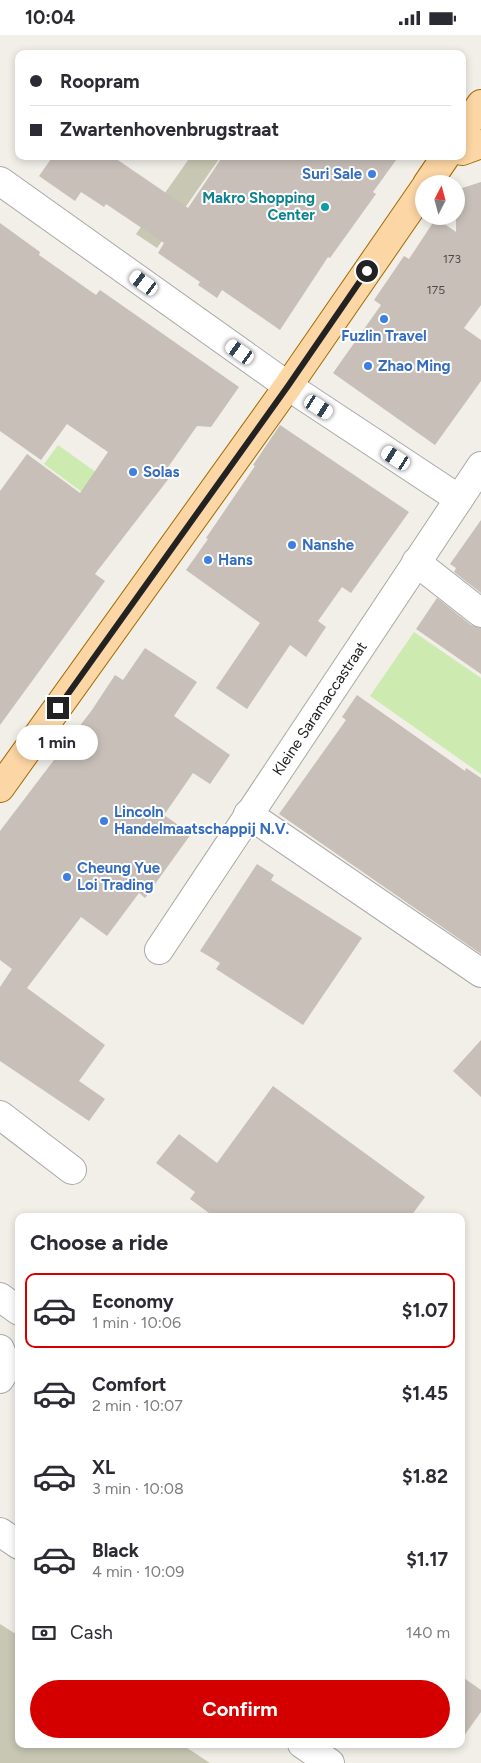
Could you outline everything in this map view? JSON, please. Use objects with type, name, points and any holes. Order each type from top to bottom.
[{"type":"main road","points":[[466,126],[481,104]]},
{"type":"main road","points":[[466,150],[481,144]]},
{"type":"main road","points":[[434,175],[447,160]]},
{"type":"main road","points":[[0,788],[288,386],[415,202]]},
{"type":"street","points":[[0,181],[288,386],[458,499]]},
{"type":"street","name":"Kleine Saramaccastraat","points":[[159,950],[481,466]]},
{"type":"street","points":[[416,562],[481,613]]},
{"type":"street","points":[[248,814],[481,973]]},
{"type":"street","points":[[0,1115],[72,1170]]},
{"type":"street","points":[[0,1297],[15,1308]]},
{"type":"street","points":[[0,1349],[7,1367],[0,1379]]},
{"type":"street","points":[[0,1532],[15,1542]]},
{"type":"street","points":[[308,1748],[330,1763]]},
{"type":"shaded area","points":[[188,160],[218,160],[157,248],[136,234]]},
{"type":"shaded area","points":[[0,1624],[15,1633],[15,1748],[187,1748],[210,1763],[0,1763]]},
{"type":"green space","points":[[58,445],[143,506],[128,526],[44,464]]},
{"type":"green space","points":[[414,632],[481,678],[481,774],[370,696]]},
{"type":"building","points":[[50,160],[118,160],[188,208],[220,160],[396,160],[373,192],[376,194],[330,258],[328,257],[280,330],[222,290],[217,298],[198,285],[200,282],[158,253],[164,243],[106,204],[104,207],[81,192],[75,201],[39,176]]},
{"type":"building","points":[[481,182],[481,305],[464,328],[481,340],[481,381],[435,445],[333,373],[381,305],[374,300],[404,256],[409,259],[431,225],[446,225],[456,232],[456,225],[465,225],[465,187]]},
{"type":"building","points":[[0,223],[40,252],[39,255],[96,295],[100,290],[239,387],[211,427],[197,426],[166,470],[165,474],[170,477],[95,574],[105,581],[0,725],[0,491],[27,454],[80,493],[108,452],[67,424],[41,460],[0,431]]},
{"type":"building","points":[[280,425],[409,512],[351,593],[342,587],[318,621],[326,627],[306,657],[290,645],[247,709],[216,688],[260,623],[186,570],[208,539],[206,538],[255,466],[253,465]]},
{"type":"building","points":[[481,520],[481,593],[454,572],[456,568],[450,564]]},
{"type":"building","points":[[437,598],[471,625],[481,628],[481,674],[416,629]]},
{"type":"building","points":[[145,648],[197,682],[174,716],[230,755],[210,784],[193,773],[164,815],[191,834],[145,898],[139,893],[107,936],[81,917],[27,988],[105,1045],[79,1081],[105,1099],[89,1121],[0,1061],[0,987],[12,969],[0,960],[0,831],[92,710],[115,675],[123,680]]},
{"type":"building","points":[[357,695],[465,771],[466,768],[481,778],[481,954],[279,814],[346,720],[342,717]]},
{"type":"building","points":[[257,864],[274,875],[271,880],[362,938],[303,1025],[216,969],[220,963],[200,951]]},
{"type":"building","points":[[481,1040],[481,1097],[453,1071]]},
{"type":"building","points":[[273,1086],[425,1197],[413,1213],[209,1213],[190,1199],[195,1192],[156,1163],[179,1134],[217,1163]]},
{"type":"building","points":[[465,1679],[481,1690],[481,1712],[465,1734]]},
{"type":"place","name":"Suri Sale","points":[[372,174]]},
{"type":"place","name":"Makro Shopping Center","points":[[325,207]]},
{"type":"place","name":"Fuzlin Travel","points":[[384,319]]},
{"type":"place","name":"Zhao Ming","points":[[368,366]]},
{"type":"place","name":"Solas","points":[[133,472]]},
{"type":"place","name":"Nanshe","points":[[292,545]]},
{"type":"place","name":"Hans","points":[[208,560]]},
{"type":"place","name":"Lincoln Handelmaatschappij N.V.","points":[[104,821]]},
{"type":"place","name":"Cheung Yue Loi Trading","points":[[67,877]]},
{"type":"route","points":[[58,708],[288,386],[367,271]]}]
